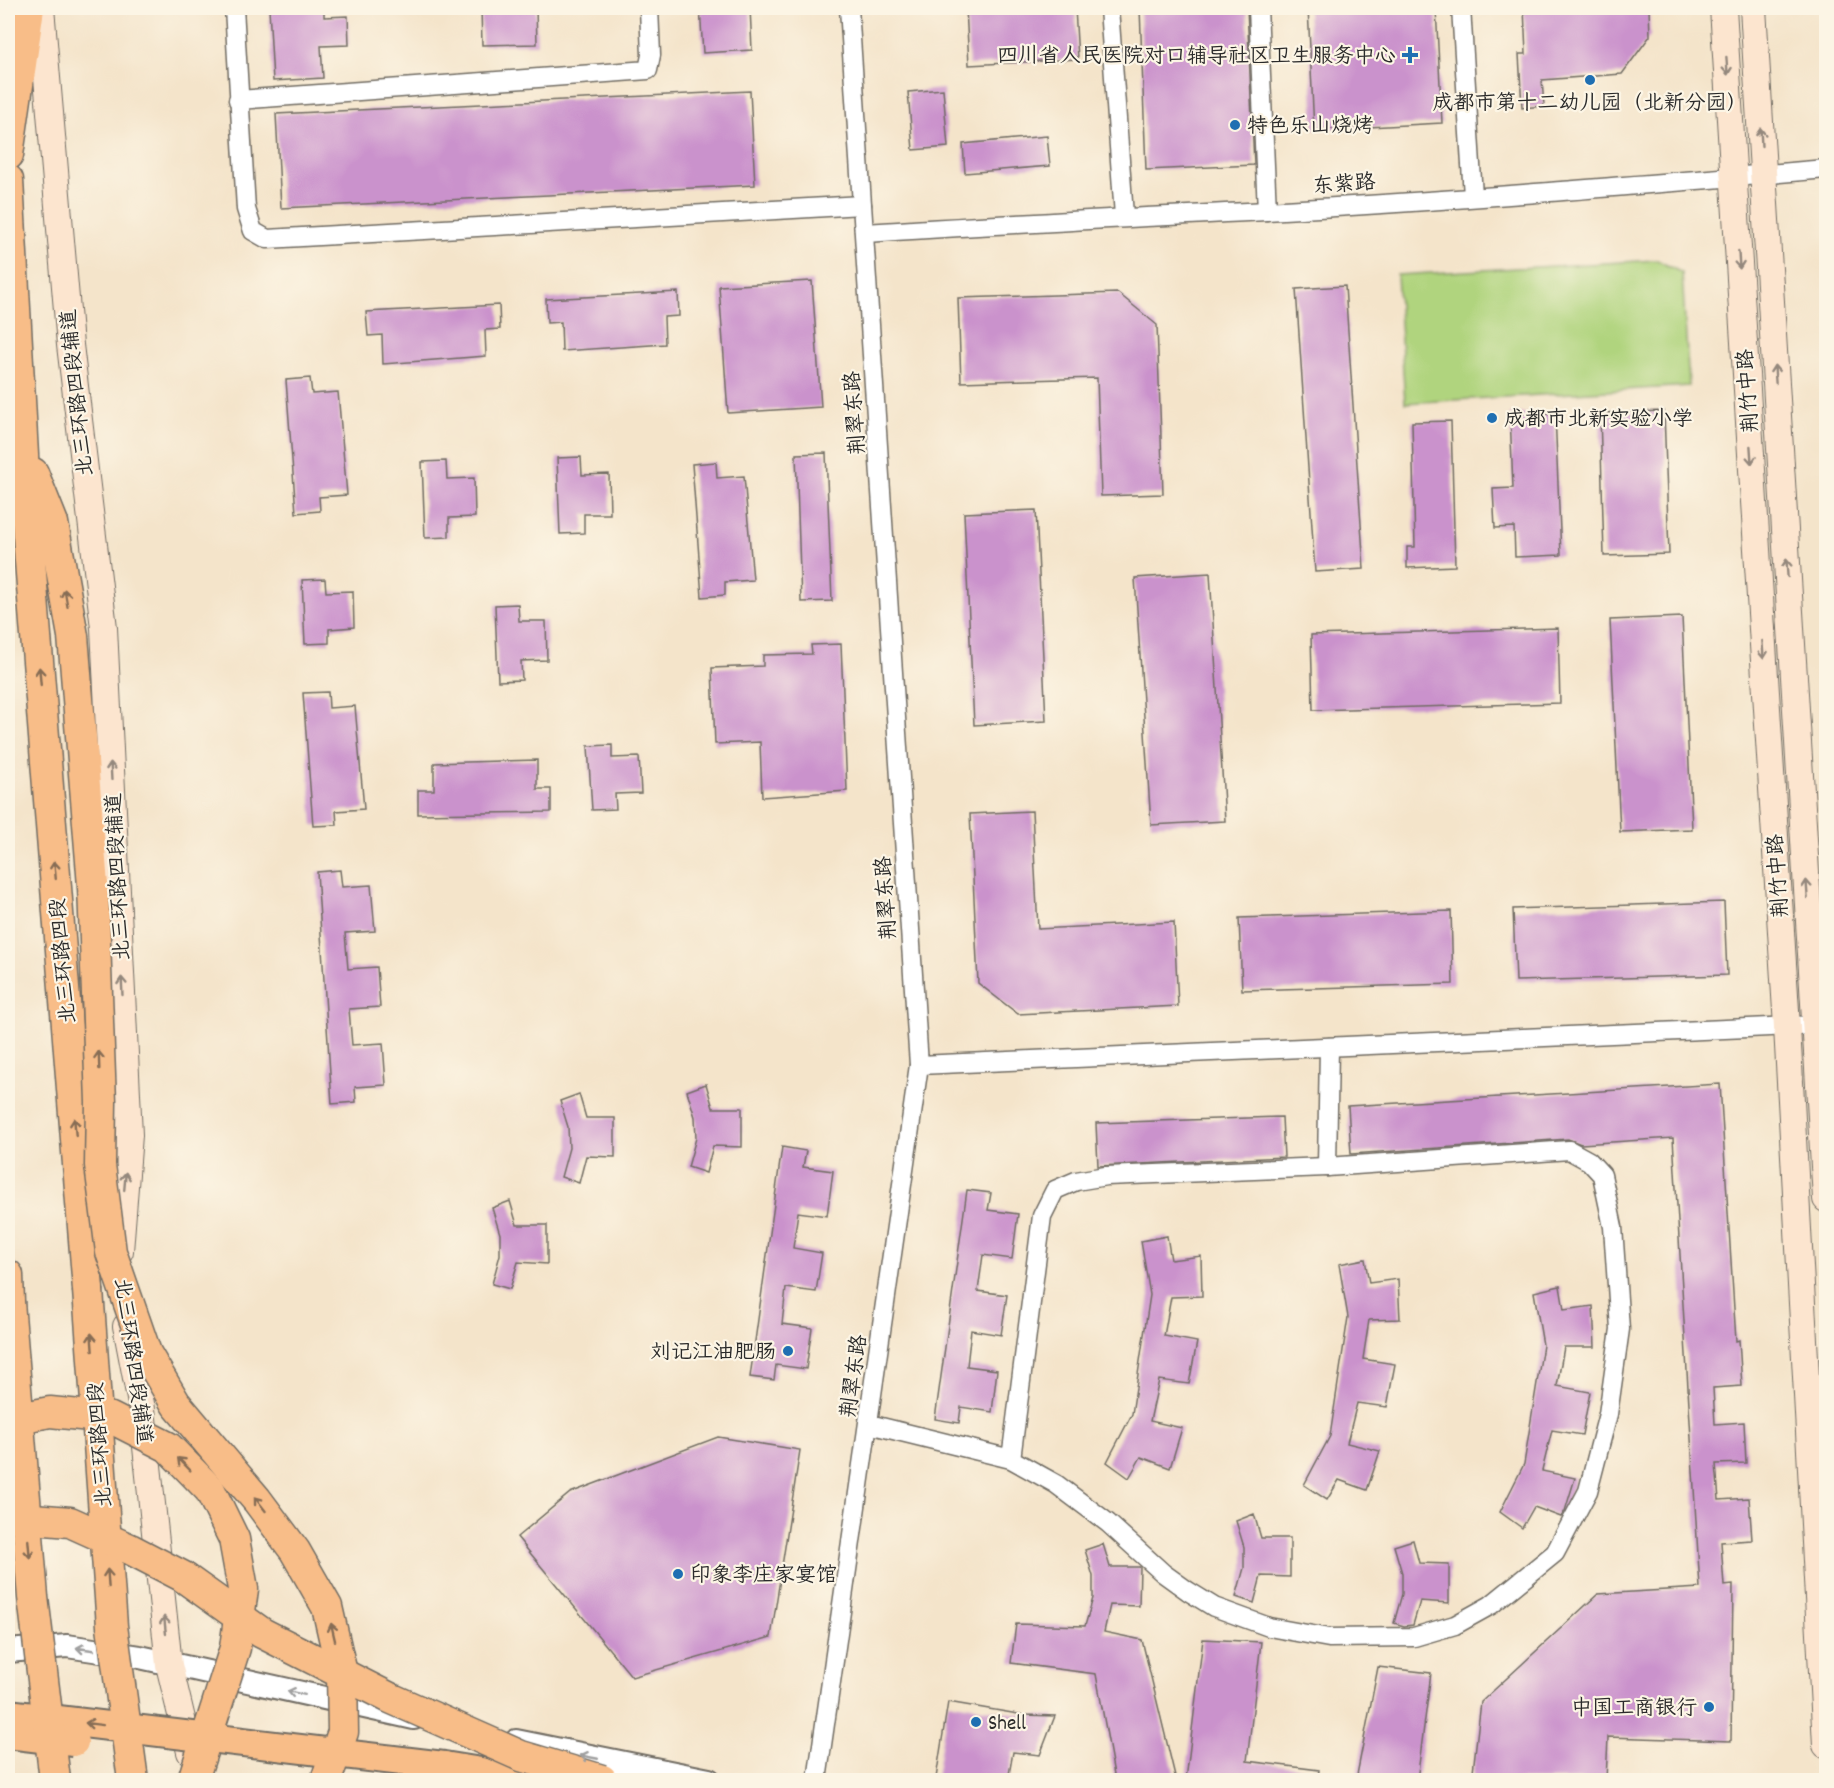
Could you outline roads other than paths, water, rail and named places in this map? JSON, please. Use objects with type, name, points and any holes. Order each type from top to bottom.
[{"type":"highway","points":[[8,155],[29,8]]},
{"type":"highway","name":"北三环路四段","points":[[8,180],[22,448],[112,1626],[133,1780]]},
{"type":"highway","points":[[22,448],[53,523],[73,636],[93,886],[101,1102],[100,1166],[111,1251],[146,1353],[176,1404],[257,1500],[295,1551],[327,1607],[342,1672],[343,1732],[326,1780]]},
{"type":"highway","points":[[8,1289],[33,1597],[55,1780]]},
{"type":"highway","points":[[8,1420],[50,1412],[111,1418],[168,1447],[210,1490],[234,1539],[243,1589],[235,1648],[195,1780]]},
{"type":"highway","points":[[8,1517],[70,1522],[120,1544],[182,1576],[261,1633],[390,1698],[521,1756],[602,1780]]},
{"type":"main road","name":"北三环路四段辅道","points":[[41,8],[70,345],[104,628],[129,1135],[120,1247],[126,1327],[142,1408],[169,1665],[195,1780]]},
{"type":"main road","name":"荆竹中路","points":[[1723,8],[1787,1026],[1827,1745]]},
{"type":"main road","name":"荆竹中路","points":[[1753,8],[1827,1198]]},
{"type":"main road","points":[[8,1714],[432,1765],[530,1780]]},
{"type":"main road","points":[[8,1734],[413,1780]]},
{"type":"street","points":[[234,8],[246,209],[253,231],[267,239],[862,205]]},
{"type":"street","points":[[238,100],[648,70],[651,55],[649,8]]},
{"type":"street","name":"荆翠东路","points":[[817,1780],[919,1065],[849,8]]},
{"type":"street","points":[[1109,8],[1124,216]]},
{"type":"street","points":[[1258,8],[1267,211]]},
{"type":"street","points":[[1461,8],[1473,196]]},
{"type":"street","name":"东紫路","points":[[865,233],[1124,216],[1267,211],[1734,179],[1827,169]]},
{"type":"street","points":[[919,1065],[1816,1025]]},
{"type":"street","points":[[1327,1167],[1329,1047]]},
{"type":"street","points":[[869,1424],[1011,1459],[1065,1490],[1108,1523],[1163,1573],[1188,1592],[1214,1607],[1269,1627],[1329,1638],[1414,1637],[1455,1625],[1491,1605],[1555,1553],[1588,1491],[1608,1414],[1620,1329],[1613,1227],[1602,1175],[1588,1161],[1569,1150],[1327,1167],[1106,1176],[1076,1181],[1055,1190],[1042,1216],[1011,1459]]},
{"type":"street","points":[[8,1651],[67,1646],[140,1657],[581,1755],[709,1780]]},
{"type":"place","name":"四川省人民医院对口辅导社区卫生服务中心","points":[[1410,55]]},
{"type":"place","name":"成都市第十二幼儿园（北新分园）","points":[[1590,80]]},
{"type":"place","name":"特色乐山烧烤","points":[[1235,125]]},
{"type":"place","name":"成都市北新实验小学","points":[[1492,418]]},
{"type":"place","name":"刘记江油肥肠","points":[[788,1351]]},
{"type":"place","name":"印象李庄家宴馆","points":[[678,1574]]},
{"type":"place","name":"中国工商银行","points":[[1709,1707]]},
{"type":"place","name":"Shell","points":[[976,1722]]}]
